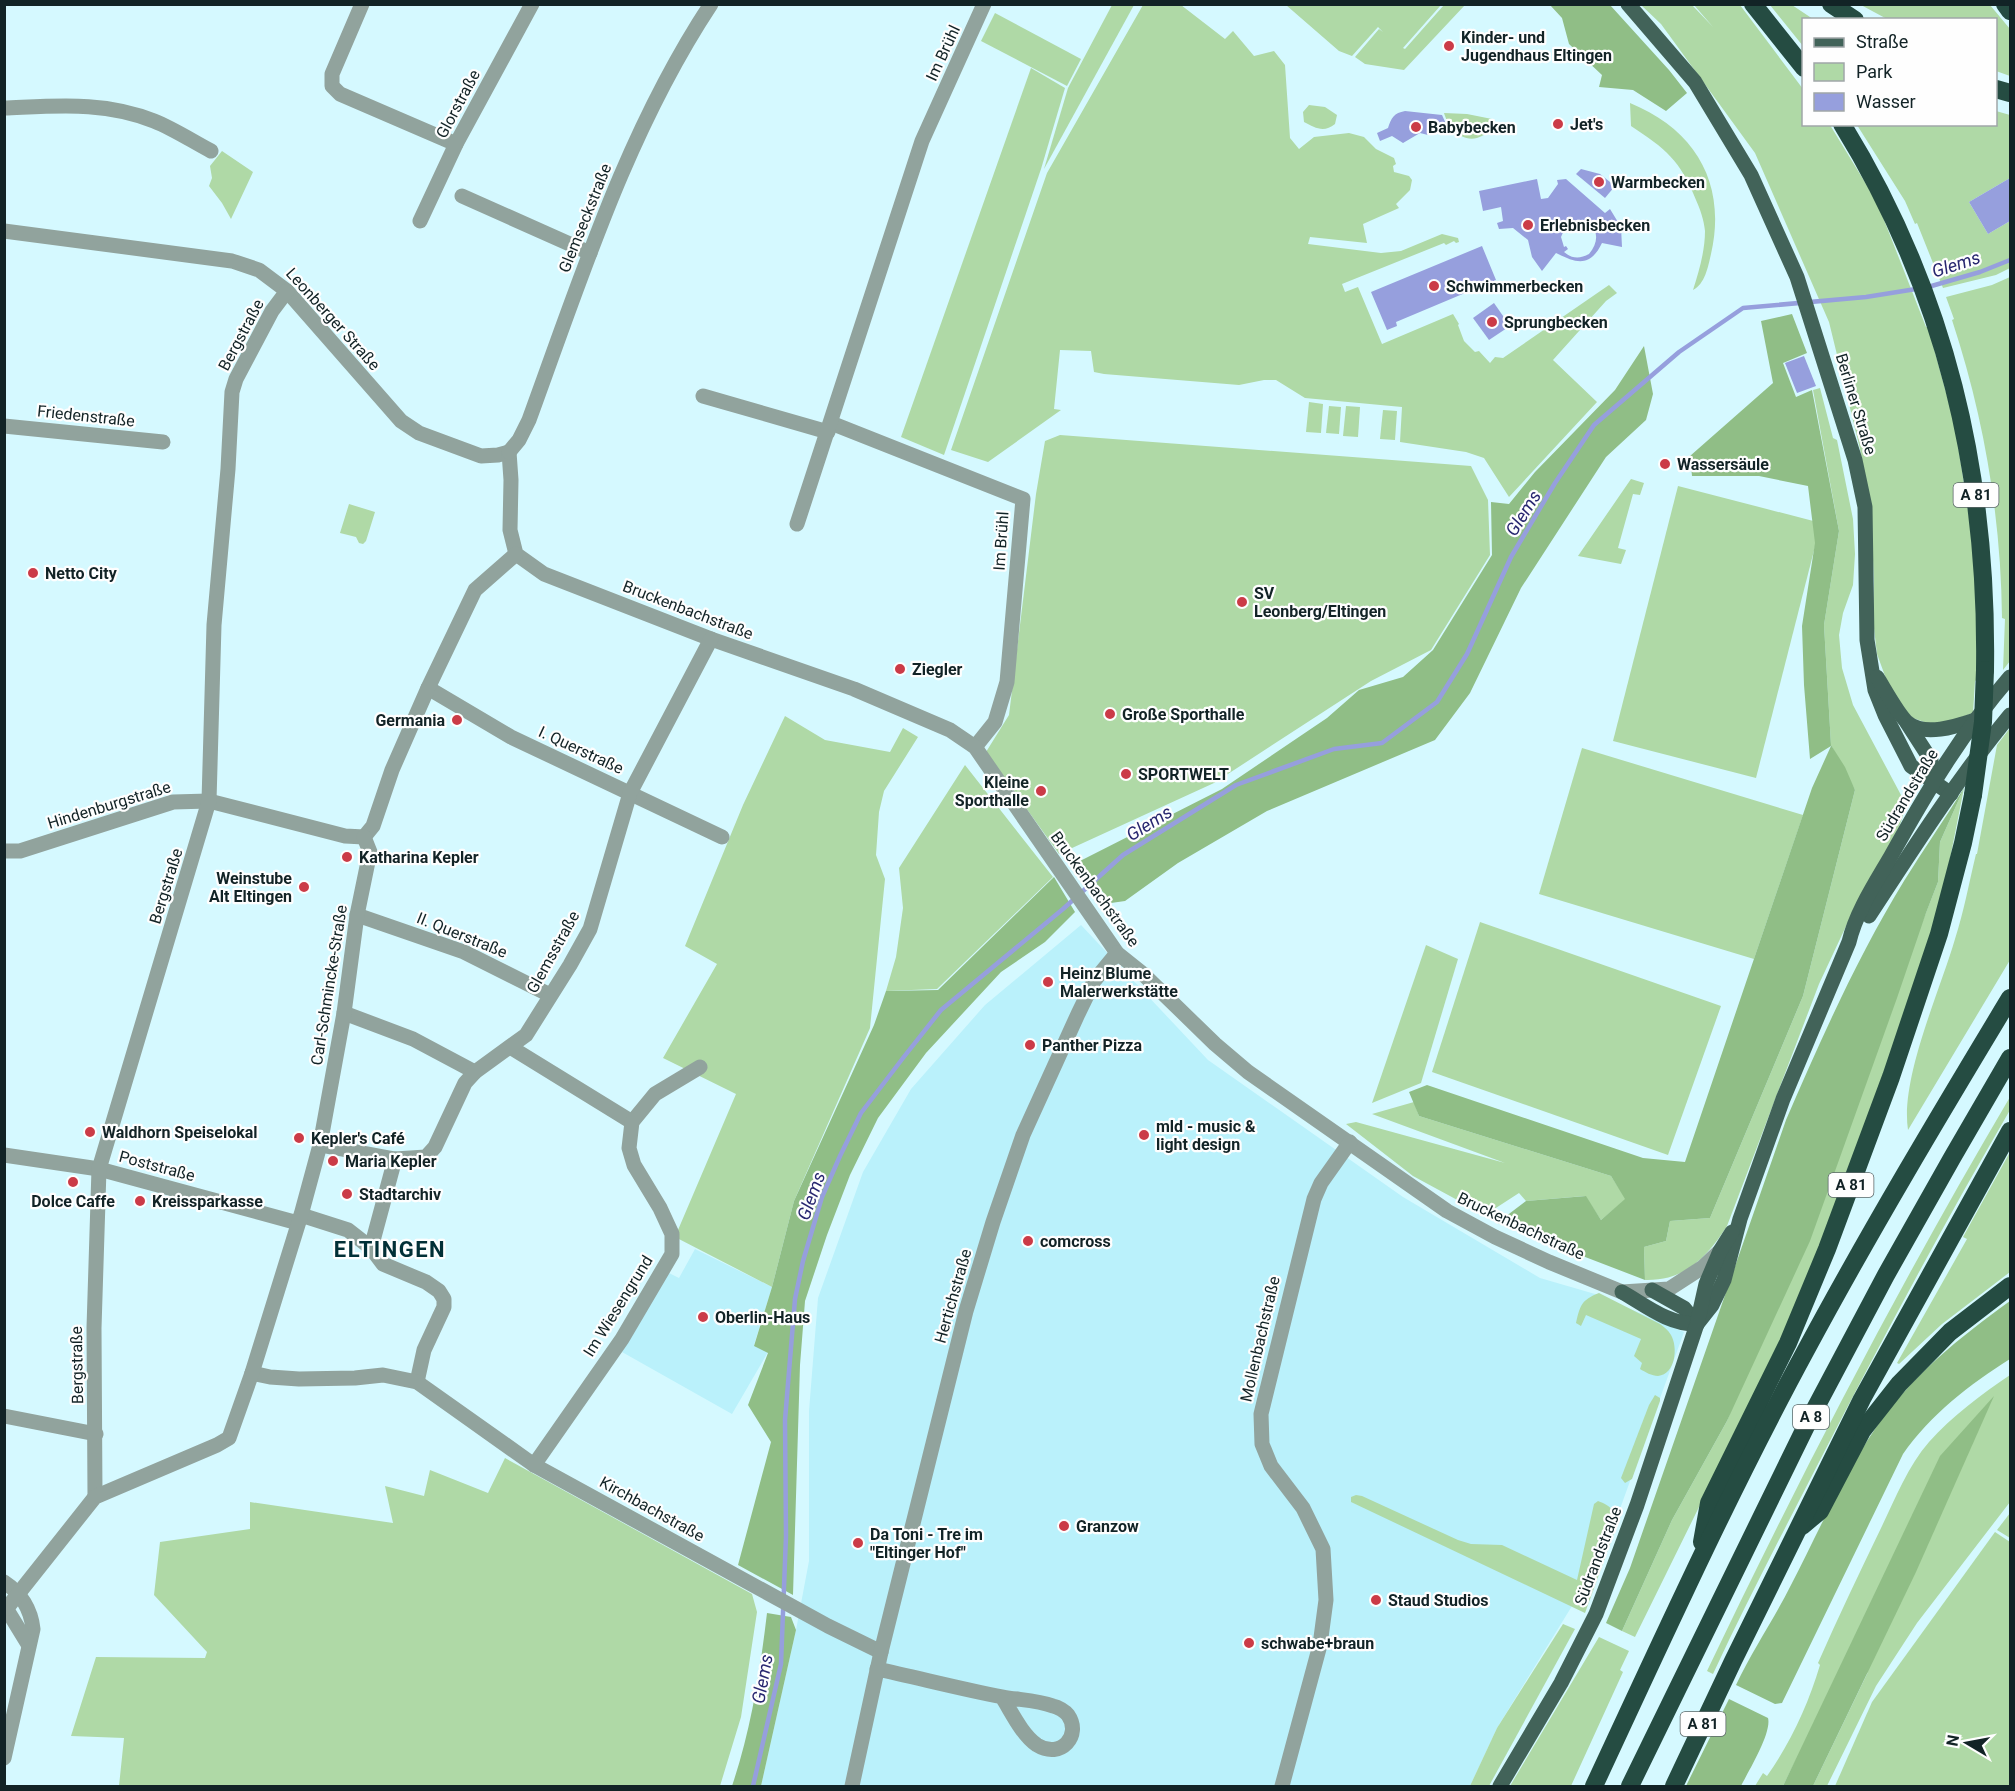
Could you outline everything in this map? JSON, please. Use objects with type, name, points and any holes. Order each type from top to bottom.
[{"type":"highway","points":[[1753,4],[1802,67]]},
{"type":"highway","points":[[1830,4],[1852,18]]},
{"type":"highway","points":[[2005,4],[2010,11]]},
{"type":"highway","name":"A 81","points":[[1698,1562],[1709,1503],[1788,1342],[1827,1249],[1914,1013],[1956,872],[1973,795],[1983,722],[1984,575],[1976,494],[1960,406],[1921,281],[1900,231],[1843,126]]},
{"type":"highway","name":"A 8","points":[[1594,1786],[1698,1562],[1805,1351],[1906,1173],[2010,998]]},
{"type":"highway","name":"A 8","points":[[1630,1786],[1818,1403],[1886,1275],[2010,1058]]},
{"type":"highway","points":[[1796,1532],[1892,1342],[2010,1131]]},
{"type":"highway","name":"A 81","points":[[1674,1786],[1796,1532],[1820,1511],[1862,1431],[1899,1384],[1950,1332],[2010,1286]]},
{"type":"main road","name":"Berliner Straße","points":[[1628,4],[1695,82],[1751,175],[1797,278],[1855,460],[1865,510],[1867,640],[1875,690],[1911,766],[1951,794]]},
{"type":"main road","points":[[1871,668],[1931,760],[1933,782]]},
{"type":"main road","name":"Südrandstraße","points":[[1697,1324],[1712,1305],[1724,1280],[1740,1219],[1783,1099],[1852,933],[1877,880],[1933,782],[1975,720],[2010,676]]},
{"type":"main road","name":"Südrandstraße","points":[[1849,942],[1951,794],[2010,715]]},
{"type":"main road","points":[[1907,723],[1919,728],[1946,729],[1975,720]]},
{"type":"main road","name":"Südrandstraße","points":[[1500,1786],[1561,1683],[1596,1614],[1637,1504],[1697,1324],[1706,1284],[1720,1251],[1740,1219]]},
{"type":"main road","points":[[1652,1290],[1684,1308],[1697,1324]]},
{"type":"main road","points":[[1622,1292],[1667,1318],[1686,1324],[1697,1324]]},
{"type":"street","points":[[362,4],[332,74],[332,86],[340,94],[456,144]]},
{"type":"street","name":"Glorstraße","points":[[420,221],[456,144],[532,4]]},
{"type":"street","name":"Im Brühl","points":[[797,524],[922,141],[984,4]]},
{"type":"street","name":"Glemseckstraße","points":[[509,452],[519,440],[529,420],[590,253],[640,132],[706,6]]},
{"type":"street","points":[[4,108],[84,105],[121,110],[155,121],[211,151]]},
{"type":"street","points":[[462,196],[590,253]]},
{"type":"street","name":"Leonberger Straße","points":[[4,231],[232,261],[260,270],[287,291],[401,422],[419,433],[481,456],[509,452]]},
{"type":"street","name":"Bergstraße","points":[[95,1497],[94,1328],[99,1169],[209,801],[214,626],[232,393],[236,379],[287,291]]},
{"type":"street","points":[[703,396],[829,427]]},
{"type":"street","name":"Friedenstraße","points":[[4,426],[164,442]]},
{"type":"street","name":"Im Brühl","points":[[829,427],[1023,499],[1007,682],[995,722],[975,747]]},
{"type":"street","points":[[364,837],[373,826],[392,770],[475,590],[516,554],[510,530],[512,480],[509,452]]},
{"type":"street","name":"Bruckenbachstraße","points":[[516,554],[544,574],[711,639],[854,689],[950,730],[975,747],[1117,953],[1142,973],[1215,1044],[1248,1072],[1447,1211],[1549,1262],[1622,1292],[1668,1289],[1703,1267],[1720,1251]]},
{"type":"street","name":"Glemsstraße","points":[[320,1145],[395,1159],[426,1157],[435,1147],[465,1083],[475,1072],[526,1035],[590,929],[630,794],[711,639]]},
{"type":"street","name":"I. Querstraße","points":[[428,688],[511,737],[722,837]]},
{"type":"street","name":"Hindenburgstraße","points":[[4,851],[20,851],[173,802],[209,801],[345,836],[364,837]]},
{"type":"street","name":"Carl-Schmincke-Straße","points":[[95,1497],[229,1438],[252,1373],[300,1219],[320,1145],[344,1013],[357,915],[370,852],[364,837]]},
{"type":"street","name":"II. Querstraße","points":[[357,915],[464,952],[550,995]]},
{"type":"street","name":"Hertichstraße","points":[[852,1786],[881,1652],[966,1311],[997,1211],[1023,1135],[1078,1014],[1094,981],[1117,953]]},
{"type":"street","points":[[344,1013],[413,1039],[475,1072]]},
{"type":"street","points":[[510,1047],[632,1122],[655,1094],[700,1067]]},
{"type":"street","name":"Im Wiesengrund","points":[[534,1465],[622,1339],[672,1254],[672,1234],[660,1208],[634,1165],[629,1148],[632,1122]]},
{"type":"street","name":"Mollenbachstraße","points":[[1282,1786],[1320,1645],[1326,1600],[1323,1549],[1303,1508],[1271,1466],[1262,1444],[1261,1414],[1314,1199],[1321,1183],[1350,1142]]},
{"type":"street","name":"Poststraße","points":[[4,1155],[99,1169],[348,1230],[371,1248],[384,1264],[426,1282],[439,1291],[444,1299],[444,1307],[424,1350],[417,1382]]},
{"type":"street","points":[[371,1248],[395,1159]]},
{"type":"street","name":"Kirchbachstraße","points":[[252,1373],[299,1379],[383,1375],[417,1382],[534,1465],[773,1596],[881,1652]]},
{"type":"street","points":[[4,1416],[96,1434]]},
{"type":"street","points":[[28,1644],[6,1607],[19,1594],[95,1497]]},
{"type":"street","points":[[4,1582],[19,1594],[27,1606],[33,1629],[4,1758]]},
{"type":"street","points":[[877,1669],[1053,1706],[1066,1712],[1070,1719],[1072,1731],[1067,1745],[1057,1751],[1043,1749],[1033,1742],[1002,1696]]},
{"type":"shaded area","points":[[1081,925],[1208,1060],[1403,1197],[1540,1278],[1595,1294],[1684,1332],[1583,1611],[1572,1606],[1497,1728],[1470,1786],[761,1786],[809,1561],[809,1411],[818,1298],[863,1172],[911,1089],[985,1005]]},
{"type":"shaded area","name":"Oberlin-Haus","points":[[695,1249],[772,1287],[754,1345],[768,1352],[732,1414],[622,1352],[667,1272],[679,1278]]},
{"type":"green space","points":[[1112,5],[1134,5],[1044,169],[1068,88]]},
{"type":"green space","points":[[1143,5],[1181,5],[1225,39],[1233,31],[1254,56],[1274,51],[1285,65],[1290,138],[1299,149],[1314,137],[1349,133],[1364,137],[1376,149],[1394,158],[1396,164],[1393,166],[1394,172],[1409,176],[1412,180],[1410,190],[1396,204],[1399,208],[1363,224],[1367,243],[1310,237],[1308,244],[1381,253],[1401,251],[1442,234],[1458,238],[1459,242],[1454,241],[1446,245],[1444,243],[1342,284],[1345,292],[1358,287],[1382,344],[1453,314],[1464,341],[1475,352],[1479,351],[1490,363],[1495,357],[1503,358],[1609,285],[1617,293],[1606,301],[1553,360],[1597,402],[1509,497],[1484,458],[1466,452],[1400,442],[1402,407],[1305,398],[1276,380],[1239,385],[1104,374],[1094,372],[1091,351],[1060,350],[1054,409],[1061,410],[988,462],[951,450],[1047,173]]},
{"type":"green space","points":[[1286,5],[1441,5],[1403,48],[1405,49],[1444,5],[1465,5],[1404,70],[1365,64],[1355,57],[1379,29],[1383,32],[1378,27],[1352,56],[1339,51]]},
{"type":"green space","points":[[1550,5],[1610,5],[1687,93],[1666,111],[1633,90],[1599,87],[1602,75],[1569,44],[1562,18]]},
{"type":"green space","points":[[1641,5],[1692,5],[1713,27],[1694,5],[1740,5],[1802,88],[1802,126],[1831,126],[1877,202],[1926,327],[1928,327],[1955,425],[1976,563],[1979,678],[1975,681],[1973,713],[1945,723],[1927,723],[1913,718],[1900,705],[1888,684],[1877,654],[1873,620],[1871,515],[1860,449],[1829,322],[1755,153],[1661,24]]},
{"type":"green space","points":[[1770,5],[1792,5],[1812,18],[1802,18],[1802,45]]},
{"type":"green space","points":[[1861,5],[1990,5],[2010,29],[2010,76],[1997,71],[1997,18],[1885,18]]},
{"type":"green space","points":[[995,13],[1081,59],[1067,86],[981,41]]},
{"type":"green space","points":[[1031,68],[1065,88],[1041,169],[944,455],[901,437]]},
{"type":"green space","points":[[1630,103],[1653,114],[1673,128],[1689,144],[1701,162],[1710,183],[1715,229],[1707,270],[1700,284],[1693,290],[1705,238],[1700,211],[1678,165],[1663,149],[1631,126]]},
{"type":"green space","points":[[1309,105],[1325,107],[1337,115],[1335,124],[1323,129],[1304,122],[1303,112]]},
{"type":"green space","points":[[1997,111],[2010,115],[2010,178],[1969,202],[1988,234],[2010,221],[2010,268],[1996,275],[1943,288],[1917,223],[1915,224],[1905,201],[1858,126],[1997,126]]},
{"type":"green space","points":[[1444,113],[1467,114],[1492,119],[1495,130],[1477,138],[1465,138],[1452,128]]},
{"type":"green space","points":[[222,151],[253,172],[231,219],[209,186],[212,178],[210,166]]},
{"type":"green space","points":[[2010,277],[2010,661],[2003,670],[2005,619],[2002,618],[1998,542],[1989,468],[1973,393],[1946,297],[1992,285]]},
{"type":"green space","points":[[1792,314],[1807,353],[1783,363],[1796,397],[1812,390],[1839,531],[1824,625],[1831,745],[1845,767],[1855,790],[1803,996],[1710,1218],[1670,1221],[1666,1241],[1644,1247],[1645,1280],[1497,1223],[1526,1201],[1586,1196],[1601,1220],[1625,1199],[1611,1176],[1419,1116],[1409,1092],[1427,1085],[1643,1158],[1685,1162],[1812,788],[1831,746],[1810,759],[1802,626],[1815,543],[1808,486],[1759,476],[1692,476],[1690,456],[1773,383],[1761,321]]},
{"type":"green space","points":[[1644,346],[1653,394],[1646,420],[1606,457],[1521,588],[1470,693],[1435,740],[1267,811],[1178,863],[1125,901],[1111,903],[1080,861],[1222,789],[1327,718],[1359,690],[1403,677],[1433,650],[1492,555],[1491,502],[1509,504],[1535,472],[1615,390]]},
{"type":"green space","points":[[1820,388],[1833,438],[1837,440],[1853,519],[1855,554],[1853,585],[1843,613],[1839,635],[1842,668],[1853,705],[1901,795],[1903,816],[1819,984],[1727,1226],[1711,1248],[1694,1265],[1672,1276],[1645,1280],[1644,1247],[1666,1241],[1670,1221],[1710,1218],[1803,996],[1855,790],[1831,745],[1824,625],[1839,531],[1813,390]]},
{"type":"green space","points":[[1309,402],[1323,404],[1321,433],[1306,432]]},
{"type":"green space","points":[[1329,406],[1341,407],[1339,434],[1326,433]]},
{"type":"green space","points":[[1346,406],[1360,407],[1358,437],[1343,436]]},
{"type":"green space","points":[[1383,410],[1397,411],[1395,440],[1380,439]]},
{"type":"green space","name":"SV Leonberg/Eltingen","points":[[1060,435],[1471,466],[1488,500],[1490,555],[1431,650],[1371,681],[1214,783],[1059,854],[986,752],[1009,715],[1036,494],[1045,441]]},
{"type":"green space","points":[[1631,479],[1644,483],[1640,495],[1633,494],[1618,548],[1626,550],[1621,564],[1578,556]]},
{"type":"green space","points":[[1678,486],[1821,523],[1756,778],[1613,741]]},
{"type":"green space","points":[[349,504],[375,512],[363,544],[359,543],[356,537],[340,533]]},
{"type":"green space","points":[[785,716],[825,740],[890,752],[903,728],[918,737],[884,791],[879,812],[876,855],[885,879],[870,1028],[794,1201],[772,1287],[675,1237],[736,1094],[663,1058],[717,964],[685,946],[743,805]]},
{"type":"green space","points":[[2010,728],[2010,960],[1908,1130],[1907,1109],[1915,1060],[1961,918],[1977,854],[1997,745]]},
{"type":"green space","points":[[1582,748],[1803,815],[1754,959],[1539,894]]},
{"type":"green space","points":[[965,765],[1053,877],[937,989],[886,991],[896,957],[903,908],[899,868]]},
{"type":"green space","points":[[1964,788],[1940,909],[1902,1030],[1774,1365],[1731,1442],[1635,1637],[1622,1631],[1672,1520],[1727,1421],[1938,882],[1940,842]]},
{"type":"green space","points":[[1964,788],[1940,842],[1938,882],[1810,1241],[1727,1421],[1672,1520],[1622,1631],[1606,1623],[1630,1568],[1786,1120],[1856,968],[1887,909]]},
{"type":"green space","points":[[1054,877],[1075,912],[1045,942],[1001,972],[926,1053],[878,1118],[850,1175],[827,1235],[805,1301],[800,1365],[793,1595],[738,1565],[771,1442],[748,1405],[768,1353],[754,1346],[794,1201],[874,1025],[886,991],[938,990]]},
{"type":"green space","points":[[1480,922],[1721,1006],[1668,1155],[1432,1072]]},
{"type":"green space","points":[[1426,945],[1458,959],[1421,1083],[1372,1103]]},
{"type":"green space","points":[[2010,1097],[2010,1110],[1865,1373],[1713,1674],[1707,1671],[1778,1525],[1890,1309]]},
{"type":"green space","points":[[1414,1102],[1419,1116],[1611,1176],[1626,1199],[1601,1220],[1585,1196],[1526,1201],[1519,1193],[1485,1215],[1413,1176],[1346,1124],[1356,1122],[1505,1163],[1372,1114]]},
{"type":"green space","points":[[2010,1152],[2010,1272],[1942,1324],[1899,1364],[1897,1363],[1967,1239],[1963,1237]]},
{"type":"green space","points":[[1599,1293],[1660,1324],[1667,1330],[1673,1340],[1675,1353],[1669,1370],[1658,1376],[1640,1369],[1642,1363],[1634,1356],[1641,1339],[1586,1315],[1581,1326],[1576,1323],[1582,1304]]},
{"type":"green space","points":[[2010,1301],[2010,1359],[1980,1379],[1938,1413],[1903,1454],[1782,1703],[1775,1704],[1736,1685],[1784,1598],[1841,1486],[1875,1429],[1920,1375],[1973,1329]]},
{"type":"green space","points":[[2010,1375],[2010,1502],[1917,1623],[1876,1686],[1827,1786],[1813,1786],[1868,1672],[1796,1760],[1783,1786],[1755,1786],[1763,1773],[1767,1776],[1798,1723],[1820,1665],[1818,1663],[1897,1493],[1915,1461],[1947,1423]]},
{"type":"green space","points":[[1655,1395],[1660,1398],[1660,1401],[1632,1479],[1625,1483],[1621,1478]]},
{"type":"green space","points":[[1994,1396],[1916,1572],[1813,1786],[1783,1786],[1940,1456]]},
{"type":"green space","points":[[505,1458],[752,1594],[757,1612],[741,1717],[720,1786],[119,1786],[124,1738],[71,1736],[96,1657],[205,1658],[207,1652],[154,1595],[160,1542],[250,1529],[250,1502],[393,1523],[385,1486],[424,1496],[430,1470],[488,1493]]},
{"type":"green space","points":[[1356,1495],[1458,1540],[1471,1544],[1502,1545],[1577,1580],[1594,1504],[1598,1501],[1609,1507],[1614,1512],[1617,1525],[1585,1613],[1351,1502],[1351,1497]]},
{"type":"green space","points":[[2010,1513],[2010,1538],[1997,1530]]},
{"type":"green space","points":[[1995,1532],[2010,1542],[2010,1786],[1835,1786],[1872,1702]]},
{"type":"green space","points":[[767,1613],[791,1617],[796,1630],[761,1786],[732,1786],[754,1701]]},
{"type":"green space","points":[[1563,1624],[1575,1629],[1489,1786],[1470,1786],[1497,1728]]},
{"type":"green space","points":[[1599,1637],[1629,1651],[1620,1670],[1623,1672],[1571,1786],[1510,1786]]},
{"type":"green space","points":[[1729,1699],[1768,1718],[1766,1733],[1759,1752],[1741,1786],[1686,1786]]},
{"type":"water","name":"Babybecken","points":[[1405,111],[1442,115],[1447,126],[1428,135],[1420,133],[1403,143],[1392,136],[1380,141],[1377,133],[1388,128],[1396,115]]},
{"type":"water","name":"Warmbecken","points":[[1581,169],[1600,174],[1615,186],[1605,198],[1576,174]]},
{"type":"water","points":[[2010,178],[2010,221],[1988,234],[1969,202]]},
{"type":"water","name":"Erlebnisbecken","points":[[1537,179],[1541,199],[1548,198],[1558,184],[1557,180],[1566,179],[1605,213],[1610,209],[1621,227],[1622,247],[1602,243],[1593,257],[1582,261],[1556,253],[1542,271],[1532,257],[1528,240],[1513,228],[1499,229],[1497,223],[1503,221],[1501,207],[1483,211],[1479,191]],"holes":[[[1579,220],[1585,222],[1596,233],[1593,249],[1582,257],[1570,256],[1564,252],[1568,249],[1564,247],[1561,237],[1567,223]]]},
{"type":"water","name":"Schwimmerbecken","points":[[1482,246],[1496,280],[1396,322],[1397,326],[1387,330],[1371,292]]},
{"type":"water","name":"Sprungbecken","points":[[1494,303],[1510,326],[1489,340],[1473,318]]},
{"type":"water","points":[[1804,356],[1816,386],[1797,393],[1785,363]]},
{"type":"waterway","name":"Glems","points":[[1928,287],[1980,272],[2010,260]]},
{"type":"waterway","name":"Glems","points":[[753,1786],[781,1664],[786,1536],[785,1420],[795,1299],[803,1261],[822,1197],[840,1156],[861,1113],[903,1058],[941,1010],[1063,909],[1123,855],[1236,785],[1334,749],[1382,743],[1437,702],[1467,654],[1511,557],[1555,483],[1594,425],[1679,352],[1743,308],[1866,297],[1916,289]]},
{"type":"place","name":"Kinder- und Jugendhaus Eltingen","points":[[1449,46]]},
{"type":"place","name":"Jet's","points":[[1558,124]]},
{"type":"place","name":"Babybecken","points":[[1416,127]]},
{"type":"place","name":"Warmbecken","points":[[1599,182]]},
{"type":"place","name":"Erlebnisbecken","points":[[1528,225]]},
{"type":"place","name":"Schwimmerbecken","points":[[1434,286]]},
{"type":"place","name":"Sprungbecken","points":[[1492,322]]},
{"type":"place","name":"Wassersäule","points":[[1665,464]]},
{"type":"place","name":"Netto City","points":[[33,573]]},
{"type":"place","name":"SV Leonberg/Eltingen","points":[[1242,602]]},
{"type":"place","name":"Ziegler","points":[[900,669]]},
{"type":"place","name":"Große Sporthalle","points":[[1110,714]]},
{"type":"place","name":"Germania","points":[[457,720]]},
{"type":"place","name":"SPORTWELT","points":[[1126,774]]},
{"type":"place","name":"Kleine Sporthalle","points":[[1041,791]]},
{"type":"place","name":"Katharina Kepler","points":[[347,857]]},
{"type":"place","name":"Weinstube Alt Eltingen","points":[[304,887]]},
{"type":"place","name":"Heinz Blume Malerwerkstätte","points":[[1048,982]]},
{"type":"place","name":"Panther Pizza","points":[[1030,1045]]},
{"type":"place","name":"Waldhorn Speiselokal","points":[[90,1132]]},
{"type":"place","name":"mld - music & light design","points":[[1144,1135]]},
{"type":"place","name":"Kepler's Café","points":[[299,1138]]},
{"type":"place","name":"Maria Kepler","points":[[333,1161]]},
{"type":"place","name":"Dolce Caffe","points":[[73,1182]]},
{"type":"place","name":"Stadtarchiv","points":[[347,1194]]},
{"type":"place","name":"Kreissparkasse","points":[[140,1201]]},
{"type":"place","name":"comcross","points":[[1028,1241]]},
{"type":"place","name":"Oberlin-Haus","points":[[703,1317]]},
{"type":"place","name":"Granzow","points":[[1064,1526]]},
{"type":"place","name":"Da Toni - Tre im \"Eltinger Hof\"","points":[[858,1543]]},
{"type":"place","name":"Staud Studios","points":[[1376,1600]]},
{"type":"place","name":"schwabe+braun","points":[[1249,1643]]},
{"type":"district","name":"ELTINGEN","points":[[390,1249]]}]
